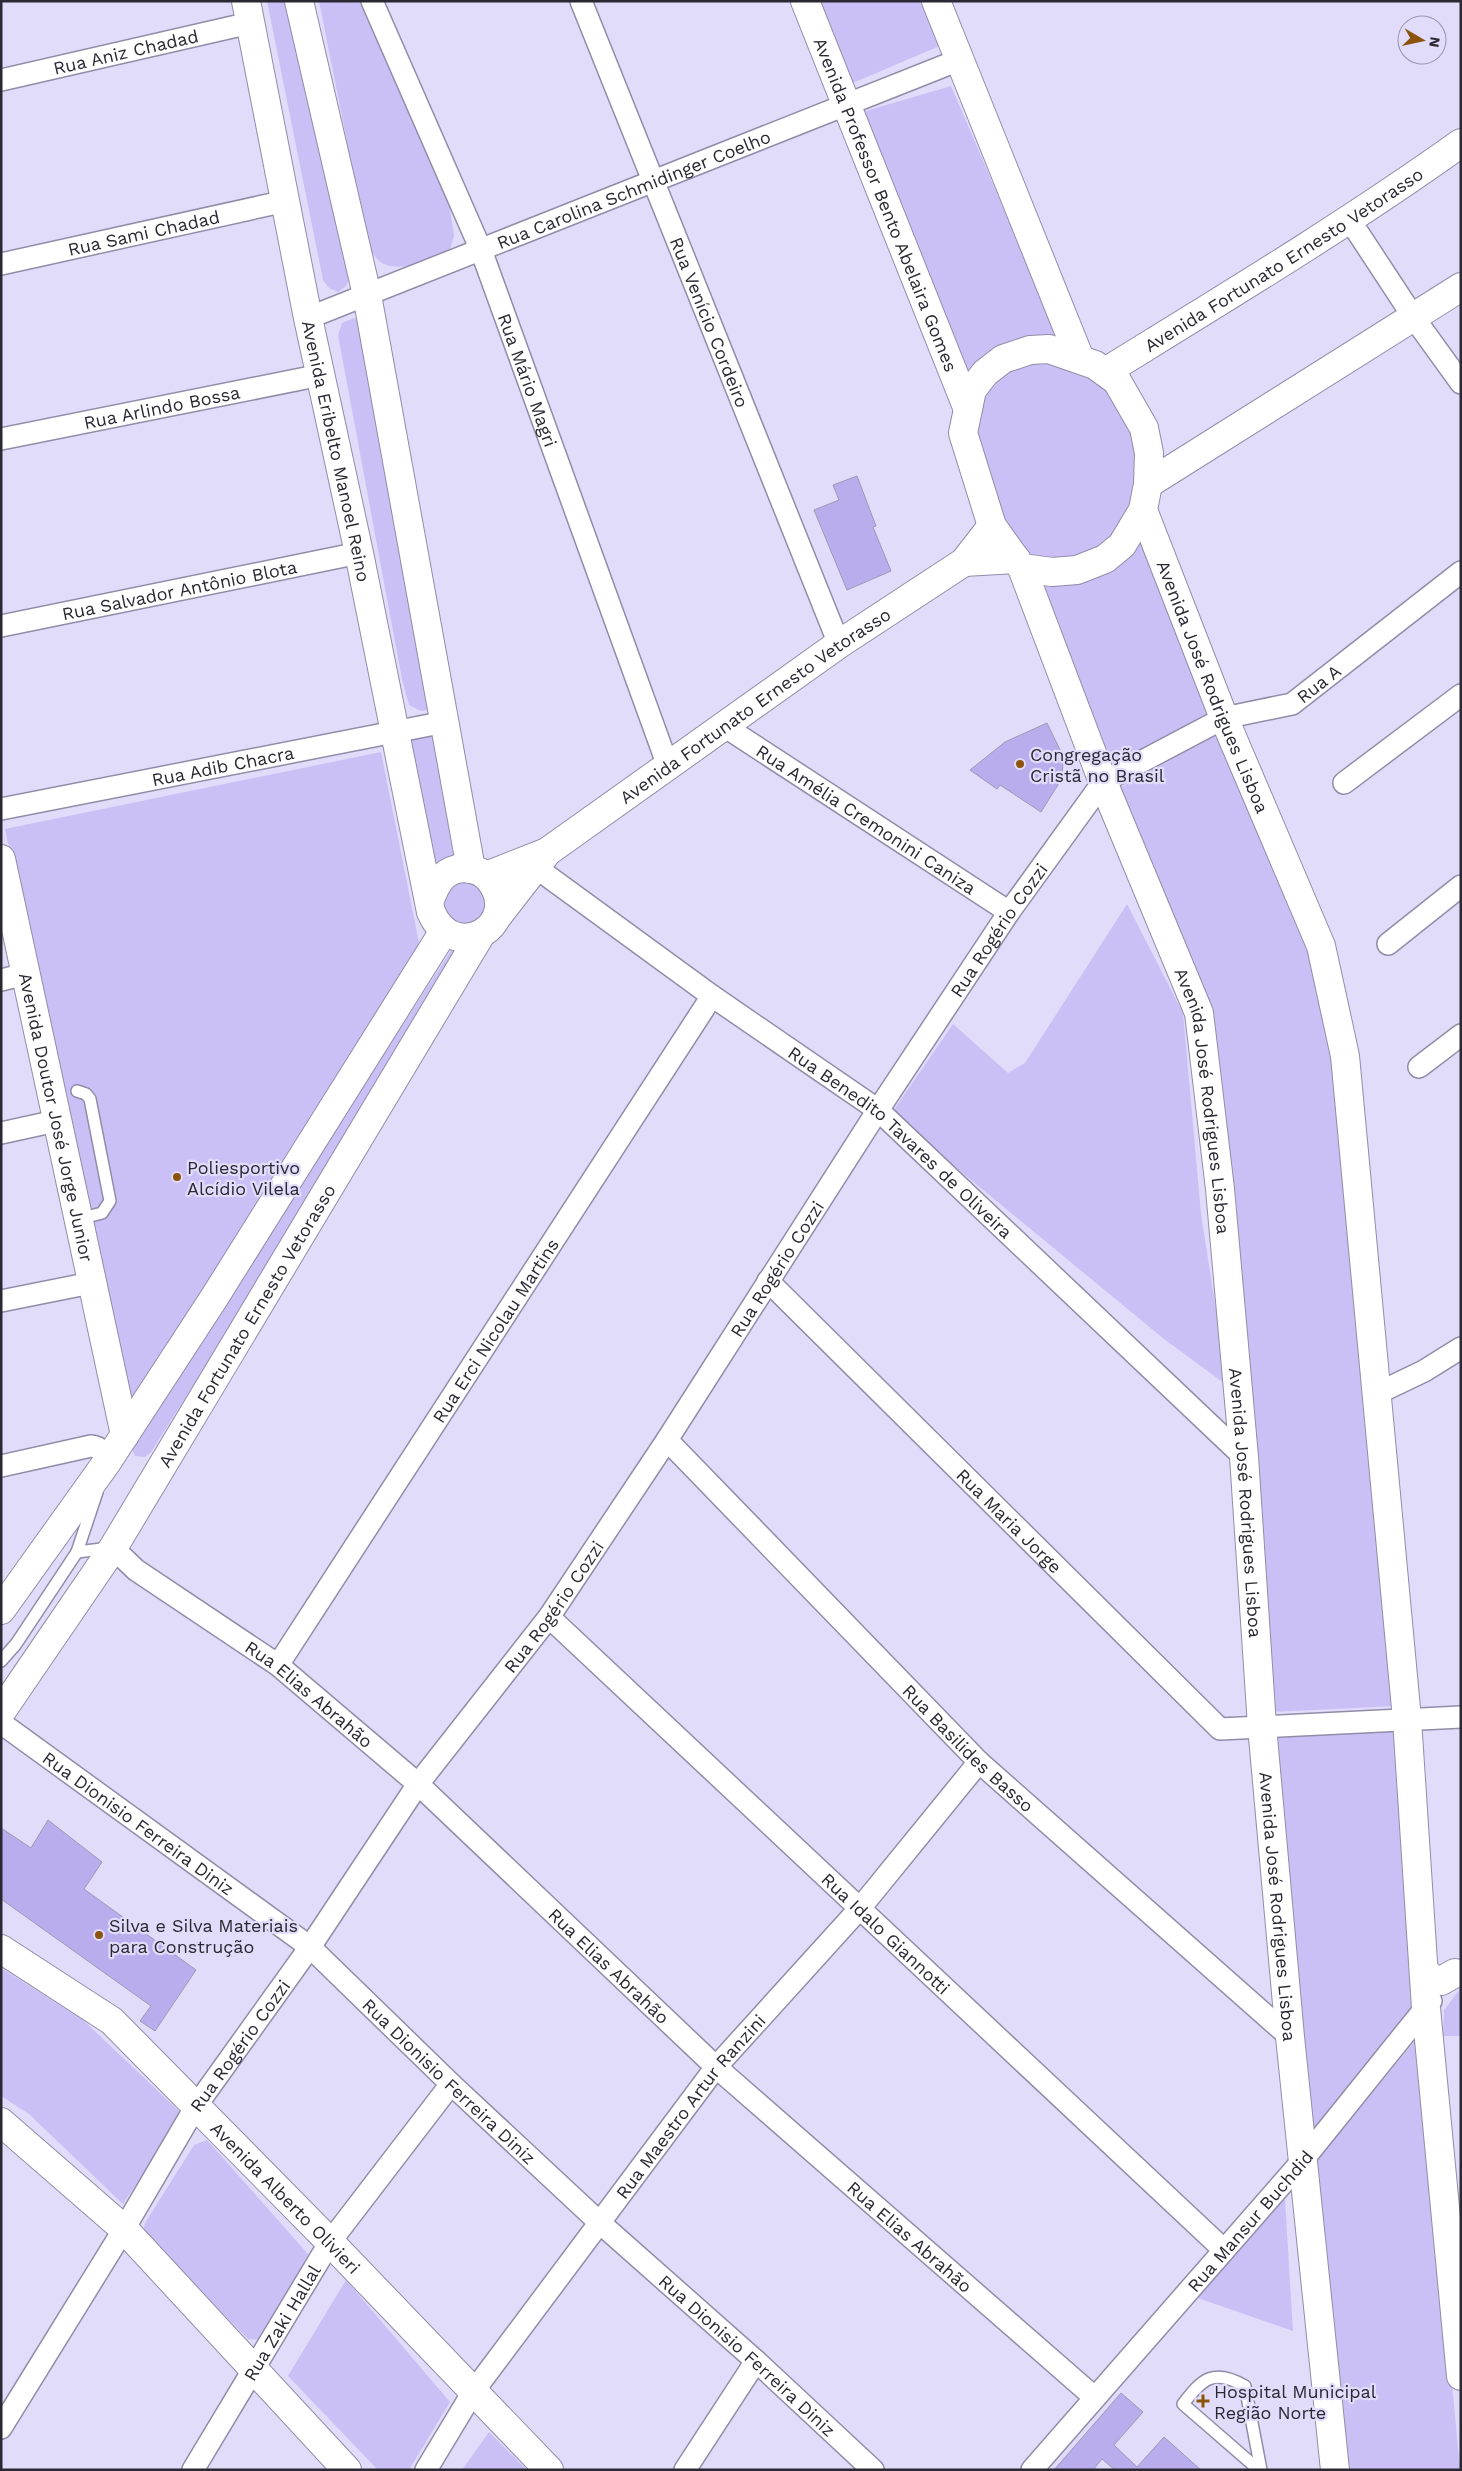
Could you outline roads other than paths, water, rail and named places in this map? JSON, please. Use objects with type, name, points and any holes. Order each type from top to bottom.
[{"type":"main road","points":[[298,1],[367,295],[445,722],[479,872]]},
{"type":"main road","name":"Avenida Professor Bento Abelaira Gomes","points":[[805,1],[967,407]]},
{"type":"main road","points":[[936,1],[1080,359]]},
{"type":"main road","name":"Avenida Eribelto Manoel Reino","points":[[248,12],[308,318],[359,553],[430,900]]},
{"type":"main road","name":"Avenida Fortunato Ernesto Vetorasso","points":[[1105,372],[1350,219],[1461,143]]},
{"type":"main road","points":[[1148,484],[1461,287]]},
{"type":"main road","name":"Avenida José Rodrigues Lisboa","points":[[1335,2470],[1290,2037],[1262,1726],[1244,1457],[1220,1189],[1200,1013],[1103,782],[1019,563],[992,526],[963,432],[972,390],[985,373],[1003,358],[1030,350],[1049,349],[1080,359],[1105,372],[1117,381],[1144,428],[1148,453],[1148,484],[1143,510],[1224,718],[1321,946],[1345,1056],[1407,1719],[1426,2008],[1461,2376]]},
{"type":"main road","name":"Avenida Fortunato Ernesto Vetorasso","points":[[964,562],[1019,563],[1052,572],[1077,570],[1105,558],[1122,545],[1143,510]]},
{"type":"main road","name":"Avenida Fortunato Ernesto Vetorasso","points":[[1,1712],[113,1548],[489,925],[536,860],[839,644],[964,562],[992,526]]},
{"type":"main road","name":"Avenida Doutor José Jorge Junior","points":[[1,859],[13,977],[56,1121],[125,1435]]},
{"type":"main road","name":"Avenida Fortunato Ernesto Vetorasso","points":[[479,872],[536,860]]},
{"type":"main road","points":[[457,869],[479,872],[496,887],[500,902],[489,925],[468,938],[455,937],[444,931],[436,922],[431,912],[430,900],[435,886],[444,876],[457,869]]},
{"type":"main road","points":[[1,1610],[125,1435],[444,931]]},
{"type":"main road","points":[[112,1376],[123,1387],[135,1390],[149,1388],[158,1383]]},
{"type":"main road","name":"Avenida Alberto Olivieri","points":[[1,1950],[112,2022],[330,2242],[549,2470]]},
{"type":"main road","points":[[1424,1971],[1432,1978],[1441,1981],[1458,1970]]},
{"type":"main road","points":[[1,2122],[124,2230],[347,2470]]},
{"type":"street","name":"Rua Mário Magri","points":[[372,1],[481,250],[668,766]]},
{"type":"street","name":"Rua Venício Cordeiro","points":[[581,1],[839,644]]},
{"type":"street","name":"Rua Aniz Chadad","points":[[1,80],[248,12]]},
{"type":"street","name":"Rua Carolina Schmidinger Coelho","points":[[308,318],[959,60]]},
{"type":"street","name":"Rua Sami Chadad","points":[[1,264],[286,202]]},
{"type":"street","points":[[1350,219],[1414,318],[1461,383]]},
{"type":"street","name":"Rua Arlindo Bossa","points":[[1,439],[321,375]]},
{"type":"street","name":"Rua Salvador Antônio Blota","points":[[1,626],[359,553]]},
{"type":"street","name":"Rua A","points":[[1103,782],[1224,718],[1292,704],[1461,572]]},
{"type":"street","points":[[1344,783],[1461,695]]},
{"type":"street","name":"Rua Adib Chacra","points":[[1,809],[445,722]]},
{"type":"street","name":"Rua Amélia Cremonini Caniza","points":[[724,726],[1009,912]]},
{"type":"street","name":"Rua Rogério Cozzi","points":[[1,2428],[124,2230],[196,2106],[310,1947],[418,1784],[549,1617],[667,1440],[878,1110],[1009,912],[1103,782]]},
{"type":"street","name":"Rua Benedito Tavares de Oliveira","points":[[536,860],[712,996],[878,1110],[1244,1457]]},
{"type":"street","points":[[1388,944],[1461,886]]},
{"type":"street","name":"Rua Erci Nicolau Martins","points":[[278,1665],[712,996]]},
{"type":"street","points":[[1420,1067],[1461,1035]]},
{"type":"street","points":[[1,1133],[56,1121]]},
{"type":"street","name":"Rua Maria Jorge","points":[[768,1281],[1220,1729],[1461,1717]]},
{"type":"street","points":[[1,1301],[91,1283]]},
{"type":"street","points":[[1376,1394],[1424,1371],[1461,1348]]},
{"type":"street","name":"Rua Basilides Basso","points":[[667,1440],[979,1762],[1290,2037]]},
{"type":"street","points":[[1,1466],[91,1446],[98,1447],[104,1453],[107,1462]]},
{"type":"street","name":"Rua Elias Abrahão","points":[[113,1548],[136,1570],[278,1665],[418,1784],[716,2067],[1094,2397]]},
{"type":"street","name":"Rua Idalo Giannotti","points":[[549,1617],[861,1907],[1224,2250]]},
{"type":"street","name":"Rua Dionisio Ferreira Diniz","points":[[1,1723],[310,1947],[451,2084],[599,2222],[756,2361],[873,2470]]},
{"type":"street","name":"Rua Maestro Artur Ranzini","points":[[426,2470],[473,2392],[716,2067],[861,1907],[979,1762]]},
{"type":"street","name":"Rua Mansur Buchdid","points":[[1032,2470],[1303,2160],[1458,1970]]},
{"type":"street","name":"Rua Zaki Hallal","points":[[193,2470],[330,2242],[451,2084]]},
{"type":"street","points":[[685,2470],[756,2361]]},
{"type":"lane","points":[[77,1091],[86,1094],[90,1099],[110,1201],[102,1214],[77,1220]]},
{"type":"lane","points":[[1,1661],[16,1644],[77,1552],[107,1462]]},
{"type":"lane","points":[[77,1552],[113,1548]]},
{"type":"lane","points":[[1215,2376],[1226,2378],[1245,2386],[1260,2470],[1183,2404],[1198,2385],[1205,2380],[1215,2376]]},
{"type":"place","name":"Congregação Cristã no Brasil","points":[[1020,764]]},
{"type":"place","name":"Poliesportivo Alcídio Vilela","points":[[177,1177]]},
{"type":"place","name":"Silva e Silva Materiais para Construção","points":[[99,1935]]},
{"type":"place","name":"Hospital Municipal Região Norte","points":[[1203,2401]]}]
